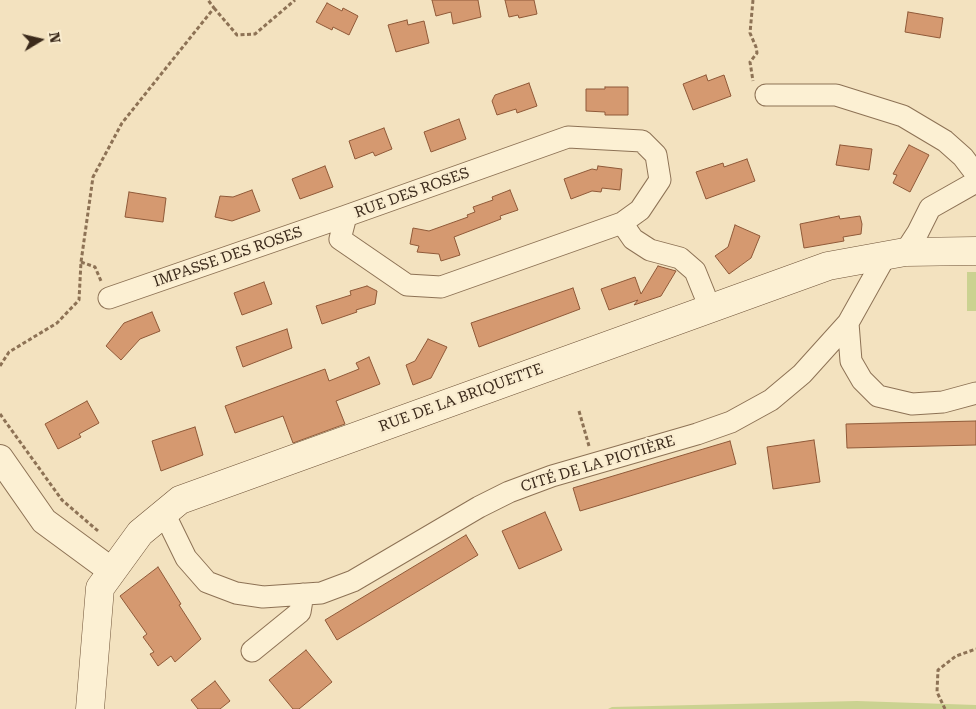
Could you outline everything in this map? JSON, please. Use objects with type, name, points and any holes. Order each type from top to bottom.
[{"type":"main road","name":"RUE DE LA BRIQUETTE","points":[[90,709],[100,588],[140,533],[180,500],[828,266],[896,254],[976,251]]},
{"type":"street","points":[[759,89],[836,96],[904,116],[945,141],[976,174]]},
{"type":"street","name":"RUE DES ROSES","points":[[568,137],[642,141],[656,155],[660,180],[640,210],[622,223],[441,287],[407,285],[340,238],[346,216],[568,137]]},
{"type":"street","name":"CITÉ DE LA PIOTIÈRE","points":[[164,513],[186,558],[207,582],[236,594],[263,597],[321,593],[353,581],[479,507],[509,492],[552,476],[697,434],[739,418],[771,400],[802,374],[848,323],[896,254],[918,232],[930,208],[976,182]]},
{"type":"street","name":"IMPASSE DES ROSES","points":[[109,298],[346,216]]},
{"type":"street","points":[[622,223],[633,239],[650,250],[680,258],[695,271],[710,308]]},
{"type":"street","points":[[848,323],[851,361],[862,380],[878,396],[912,404],[944,402],[976,393]]},
{"type":"street","points":[[0,458],[44,521],[118,563]]},
{"type":"street","points":[[252,651],[300,612],[304,594]]},
{"type":"path","points":[[208,0],[237,34],[255,34],[295,0]]},
{"type":"path","points":[[752,0],[750,33],[757,53],[750,62],[759,89]]},
{"type":"path","points":[[0,366],[9,352],[57,322],[79,300],[81,262],[93,177],[122,123],[214,8]]},
{"type":"path","points":[[81,262],[95,267],[109,298]]},
{"type":"path","points":[[579,411],[593,464]]},
{"type":"path","points":[[0,414],[62,500],[118,563]]},
{"type":"path","points":[[945,709],[938,692],[938,670],[956,656],[976,649]]},
{"type":"green space","points":[[967,272],[976,272],[976,311],[967,311]]},
{"type":"green space","points":[[857,701],[976,705],[976,709],[608,709],[612,707]]},
{"type":"building","points":[[432,0],[478,0],[481,17],[453,24],[451,12],[436,16]]},
{"type":"building","points":[[505,0],[534,0],[537,14],[519,18],[518,15],[509,17]]},
{"type":"building","points":[[327,3],[342,11],[343,8],[358,16],[349,35],[333,27],[332,30],[316,22]]},
{"type":"building","points":[[908,12],[943,18],[940,38],[905,32]]},
{"type":"building","points":[[407,20],[408,25],[424,21],[429,43],[396,52],[388,25]]},
{"type":"building","points":[[706,75],[708,81],[724,75],[731,96],[693,110],[683,84]]},
{"type":"building","points":[[529,83],[537,106],[517,113],[516,109],[497,115],[492,101],[495,95]]},
{"type":"building","points":[[605,87],[628,87],[628,115],[605,115],[605,112],[586,111],[586,89],[605,89]]},
{"type":"building","points":[[459,119],[466,139],[431,152],[424,132]]},
{"type":"building","points":[[384,128],[392,149],[375,156],[373,152],[355,159],[349,141]]},
{"type":"building","points":[[840,145],[872,149],[869,170],[836,165]]},
{"type":"building","points":[[909,145],[929,155],[910,192],[893,183],[897,175],[893,174]]},
{"type":"building","points":[[747,159],[755,181],[706,199],[696,172],[723,163],[724,167]]},
{"type":"building","points":[[325,166],[333,187],[300,199],[292,179]]},
{"type":"building","points":[[598,166],[622,169],[620,190],[602,188],[601,192],[592,191],[571,199],[564,179],[592,169],[597,170]]},
{"type":"building","points":[[252,190],[260,211],[232,221],[215,217],[220,196],[233,197]]},
{"type":"building","points":[[510,190],[518,210],[500,216],[501,219],[454,237],[460,255],[441,261],[439,254],[417,252],[419,246],[410,244],[413,228],[429,231],[468,217],[467,215],[475,212],[473,207],[493,200],[492,197]]},
{"type":"building","points":[[129,192],[166,198],[163,222],[125,217]]},
{"type":"building","points":[[839,216],[840,219],[860,216],[862,224],[861,234],[843,237],[844,241],[804,248],[800,224]]},
{"type":"building","points":[[735,225],[760,236],[751,258],[729,274],[715,256],[728,247]]},
{"type":"building","points":[[658,266],[676,271],[661,296],[634,305],[638,300],[609,310],[601,289],[635,277],[641,294]]},
{"type":"building","points":[[264,282],[272,304],[242,315],[234,293]]},
{"type":"building","points":[[367,286],[377,291],[375,304],[322,324],[316,306],[351,295],[350,291]]},
{"type":"building","points":[[573,288],[580,309],[479,347],[471,323]]},
{"type":"building","points":[[152,312],[160,331],[140,339],[121,360],[106,346],[124,323]]},
{"type":"building","points":[[287,329],[292,348],[243,367],[236,347]]},
{"type":"building","points":[[428,339],[447,347],[431,378],[413,385],[406,365],[415,361]]},
{"type":"building","points":[[369,357],[380,384],[336,401],[345,424],[293,443],[283,416],[235,433],[225,406],[325,369],[329,381],[359,369],[356,363]]},
{"type":"building","points":[[87,401],[99,423],[79,434],[81,437],[58,449],[45,424]]},
{"type":"building","points":[[976,421],[976,445],[847,448],[846,424]]},
{"type":"building","points":[[195,427],[203,455],[161,471],[152,441]]},
{"type":"building","points":[[814,440],[820,482],[773,489],[767,447]]},
{"type":"building","points":[[730,441],[736,464],[580,511],[573,488]]},
{"type":"building","points":[[545,512],[562,550],[519,569],[502,531]]},
{"type":"building","points":[[466,535],[478,555],[337,640],[325,620]]},
{"type":"building","points":[[158,567],[201,639],[175,662],[171,656],[158,666],[150,654],[154,652],[143,637],[147,634],[120,596]]},
{"type":"building","points":[[306,650],[332,682],[299,709],[293,709],[269,680]]},
{"type":"building","points":[[215,681],[230,701],[220,709],[198,709],[191,700]]}]
